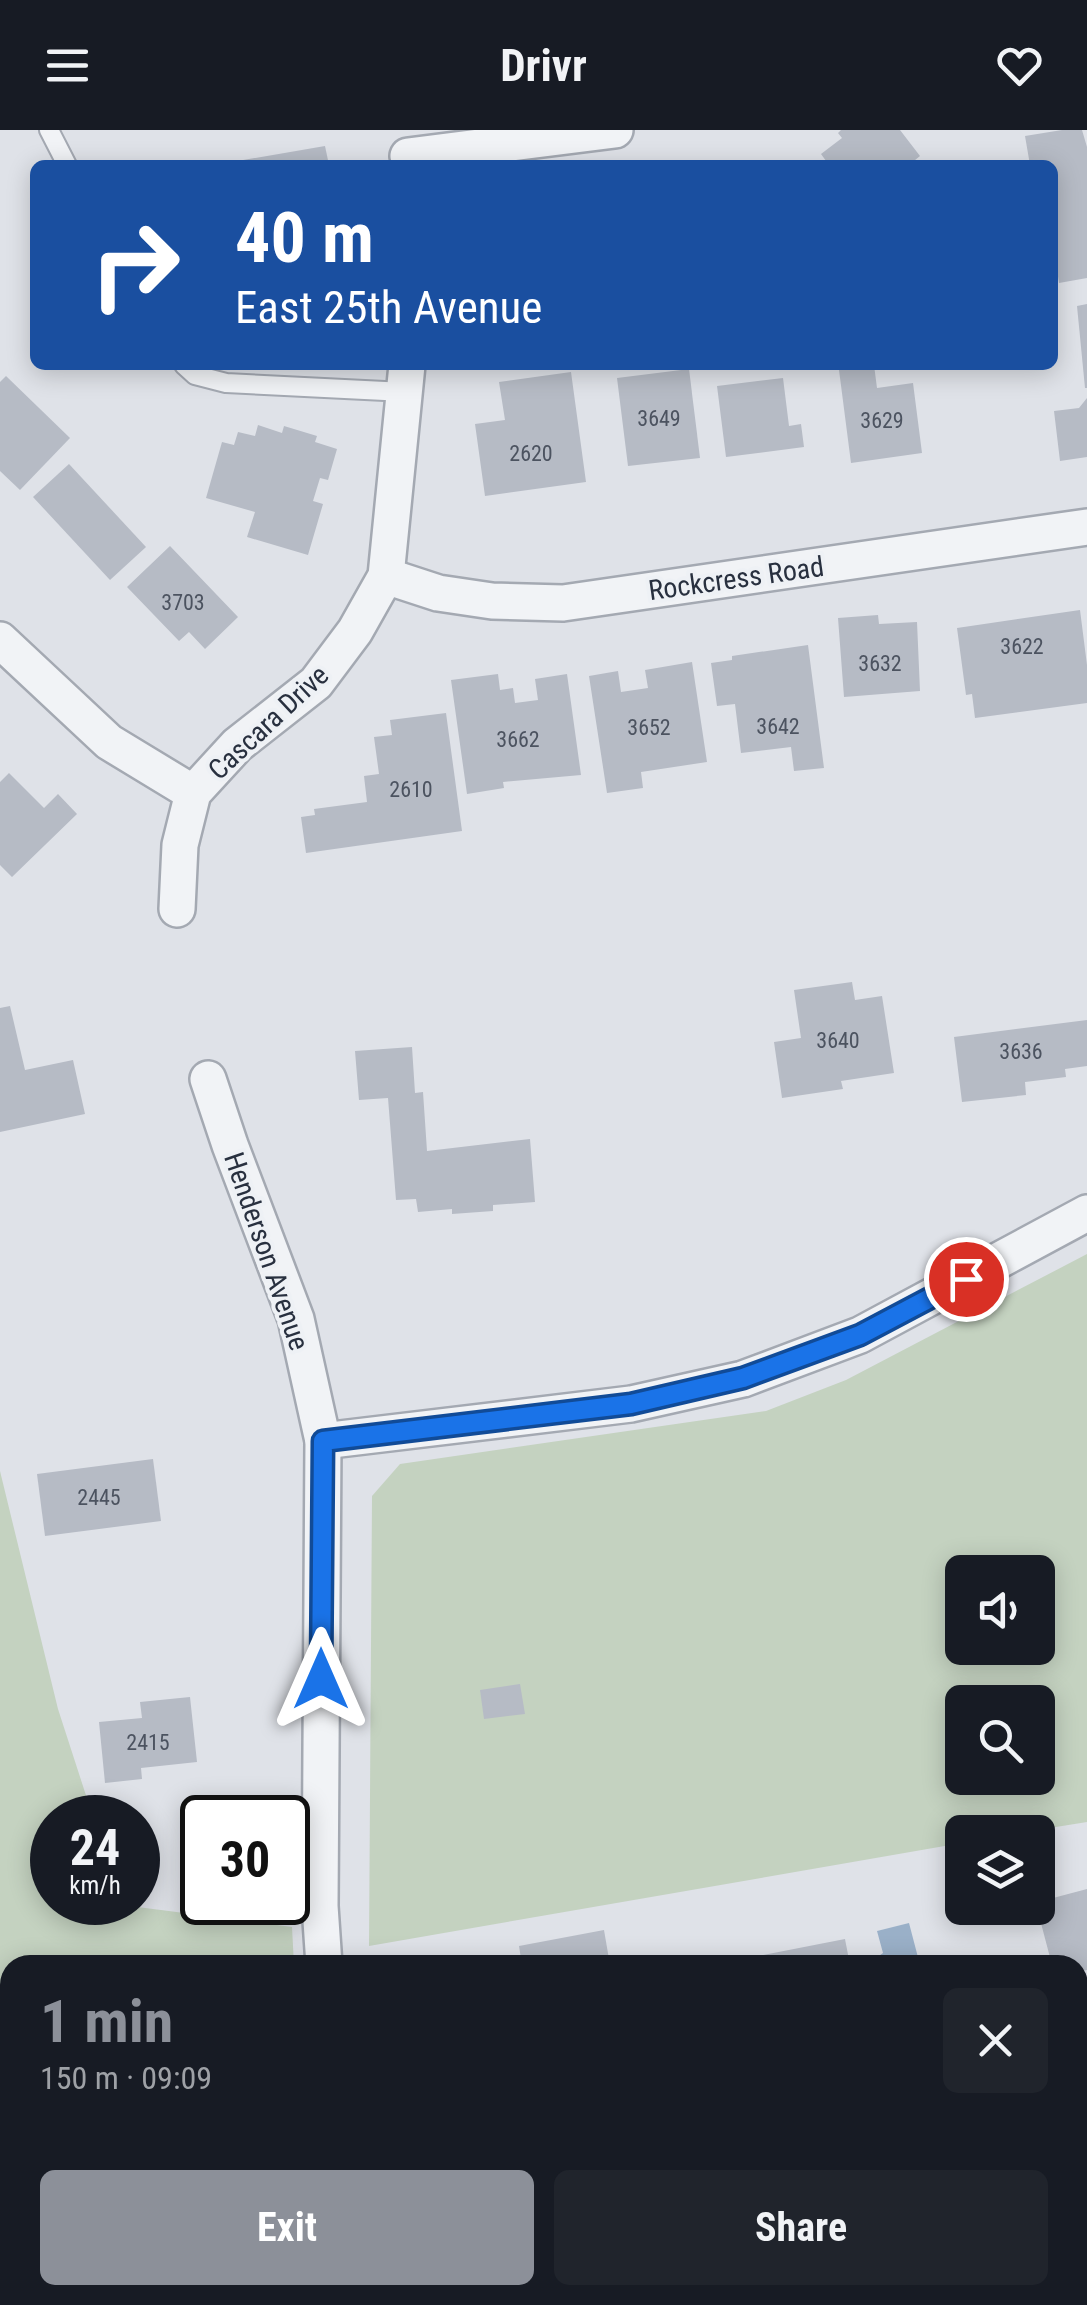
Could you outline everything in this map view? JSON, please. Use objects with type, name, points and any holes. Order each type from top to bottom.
[{"type":"street","points":[[406,150],[615,130]]},
{"type":"street","name":"Cascara Drive","points":[[177,909],[180,845],[193,794],[237,745],[316,683],[356,631],[386,576],[406,379]]},
{"type":"street","name":"Rockcress Road","points":[[386,576],[438,593],[474,599],[563,603],[1087,527]]},
{"type":"street","points":[[0,640],[109,742],[193,794]]},
{"type":"street","name":"Henderson Avenue","points":[[208,1079],[296,1319],[323,1441],[320,1906],[323,1955]]},
{"type":"street","points":[[323,1441],[631,1404],[743,1378],[860,1335],[1087,1213]]},
{"type":"lane","points":[[48,130],[64,160]]},
{"type":"lane","points":[[190,370],[226,383],[406,379]]},
{"type":"green space","points":[[1087,1254],[1087,1822],[1055,1827],[1055,1815],[945,1815],[945,1846],[369,1946],[372,1496],[400,1464],[766,1411],[846,1380]]},
{"type":"green space","points":[[0,1471],[58,1709],[86,1795],[30,1795],[30,1925],[160,1925],[160,1910],[180,1913],[180,1925],[292,1927],[293,1955],[0,1955]]},
{"type":"water","points":[[909,1923],[917,1955],[880,1955],[883,1953],[877,1931]]},
{"type":"building","points":[[900,130],[920,156],[915,160],[825,160],[821,154],[842,138],[838,133]]},
{"type":"building","points":[[1082,130],[1087,147],[1087,278],[1059,283],[1058,160],[1029,160],[1025,136]]},
{"type":"building","points":[[325,146],[328,160],[243,160]]},
{"type":"building","points":[[1087,304],[1087,388],[1085,388],[1077,306]]},
{"type":"building","points":[[689,370],[700,458],[628,466],[617,378]]},
{"type":"building","points":[[839,370],[875,370],[877,388],[913,383],[922,453],[851,463]]},
{"type":"building","points":[[571,372],[586,482],[485,496],[475,424],[505,420],[499,382]]},
{"type":"building","points":[[6,376],[70,438],[20,490],[0,471],[0,382]]},
{"type":"building","points":[[783,378],[789,426],[801,424],[804,447],[726,457],[717,386]]},
{"type":"building","points":[[1087,398],[1087,457],[1060,461],[1054,411],[1079,408]]},
{"type":"building","points":[[258,425],[282,433],[284,426],[317,436],[315,442],[337,449],[328,480],[320,478],[313,501],[323,504],[308,555],[247,537],[255,512],[206,498],[222,442],[234,445],[238,432],[255,436]]},
{"type":"building","points":[[69,464],[146,547],[110,580],[33,497]]},
{"type":"building","points":[[170,546],[238,617],[205,649],[189,632],[179,641],[127,587]]},
{"type":"building","points":[[1080,610],[1087,703],[975,718],[972,694],[966,695],[957,628]]},
{"type":"building","points":[[878,615],[879,624],[917,622],[920,691],[844,697],[838,618]]},
{"type":"building","points":[[808,645],[824,768],[794,771],[791,747],[741,753],[735,704],[717,706],[711,663],[732,660],[732,656]]},
{"type":"building","points":[[692,662],[707,762],[641,772],[643,788],[607,793],[589,676],[618,671],[621,692],[648,688],[645,670]]},
{"type":"building","points":[[498,674],[500,690],[513,688],[515,703],[538,700],[535,679],[567,674],[581,775],[503,782],[504,788],[467,794],[451,680]]},
{"type":"building","points":[[446,713],[462,831],[306,853],[301,817],[315,815],[314,809],[367,802],[364,776],[379,774],[374,737],[392,735],[390,720]]},
{"type":"building","points":[[9,773],[44,808],[58,794],[77,814],[12,877],[0,865],[0,782]]},
{"type":"building","points":[[852,982],[855,1000],[882,996],[894,1073],[841,1081],[843,1089],[782,1098],[774,1042],[801,1038],[794,990]]},
{"type":"building","points":[[10,1006],[25,1070],[73,1060],[85,1114],[0,1132],[0,1008]]},
{"type":"building","points":[[1087,1020],[1087,1066],[1065,1069],[1066,1077],[1025,1082],[1026,1095],[962,1102],[954,1037]]},
{"type":"building","points":[[412,1047],[415,1093],[423,1092],[427,1151],[530,1139],[535,1202],[493,1205],[493,1211],[452,1214],[452,1209],[418,1212],[416,1199],[396,1200],[388,1098],[359,1100],[355,1051]]},
{"type":"building","points":[[153,1459],[161,1521],[45,1536],[37,1474]]},
{"type":"building","points":[[520,1684],[525,1714],[484,1719],[480,1690]]},
{"type":"building","points":[[190,1697],[197,1762],[141,1768],[142,1779],[105,1783],[99,1722],[142,1718],[140,1702]]},
{"type":"building","points":[[1087,1889],[1087,1955],[1049,1955],[1041,1925],[1055,1925],[1055,1897]]},
{"type":"building","points":[[604,1930],[608,1955],[520,1955],[519,1946]]},
{"type":"building","points":[[845,1939],[848,1955],[764,1955]]},
{"type":"route","points":[[321,1679],[323,1441],[631,1404],[743,1378],[860,1335],[966,1279]]}]
